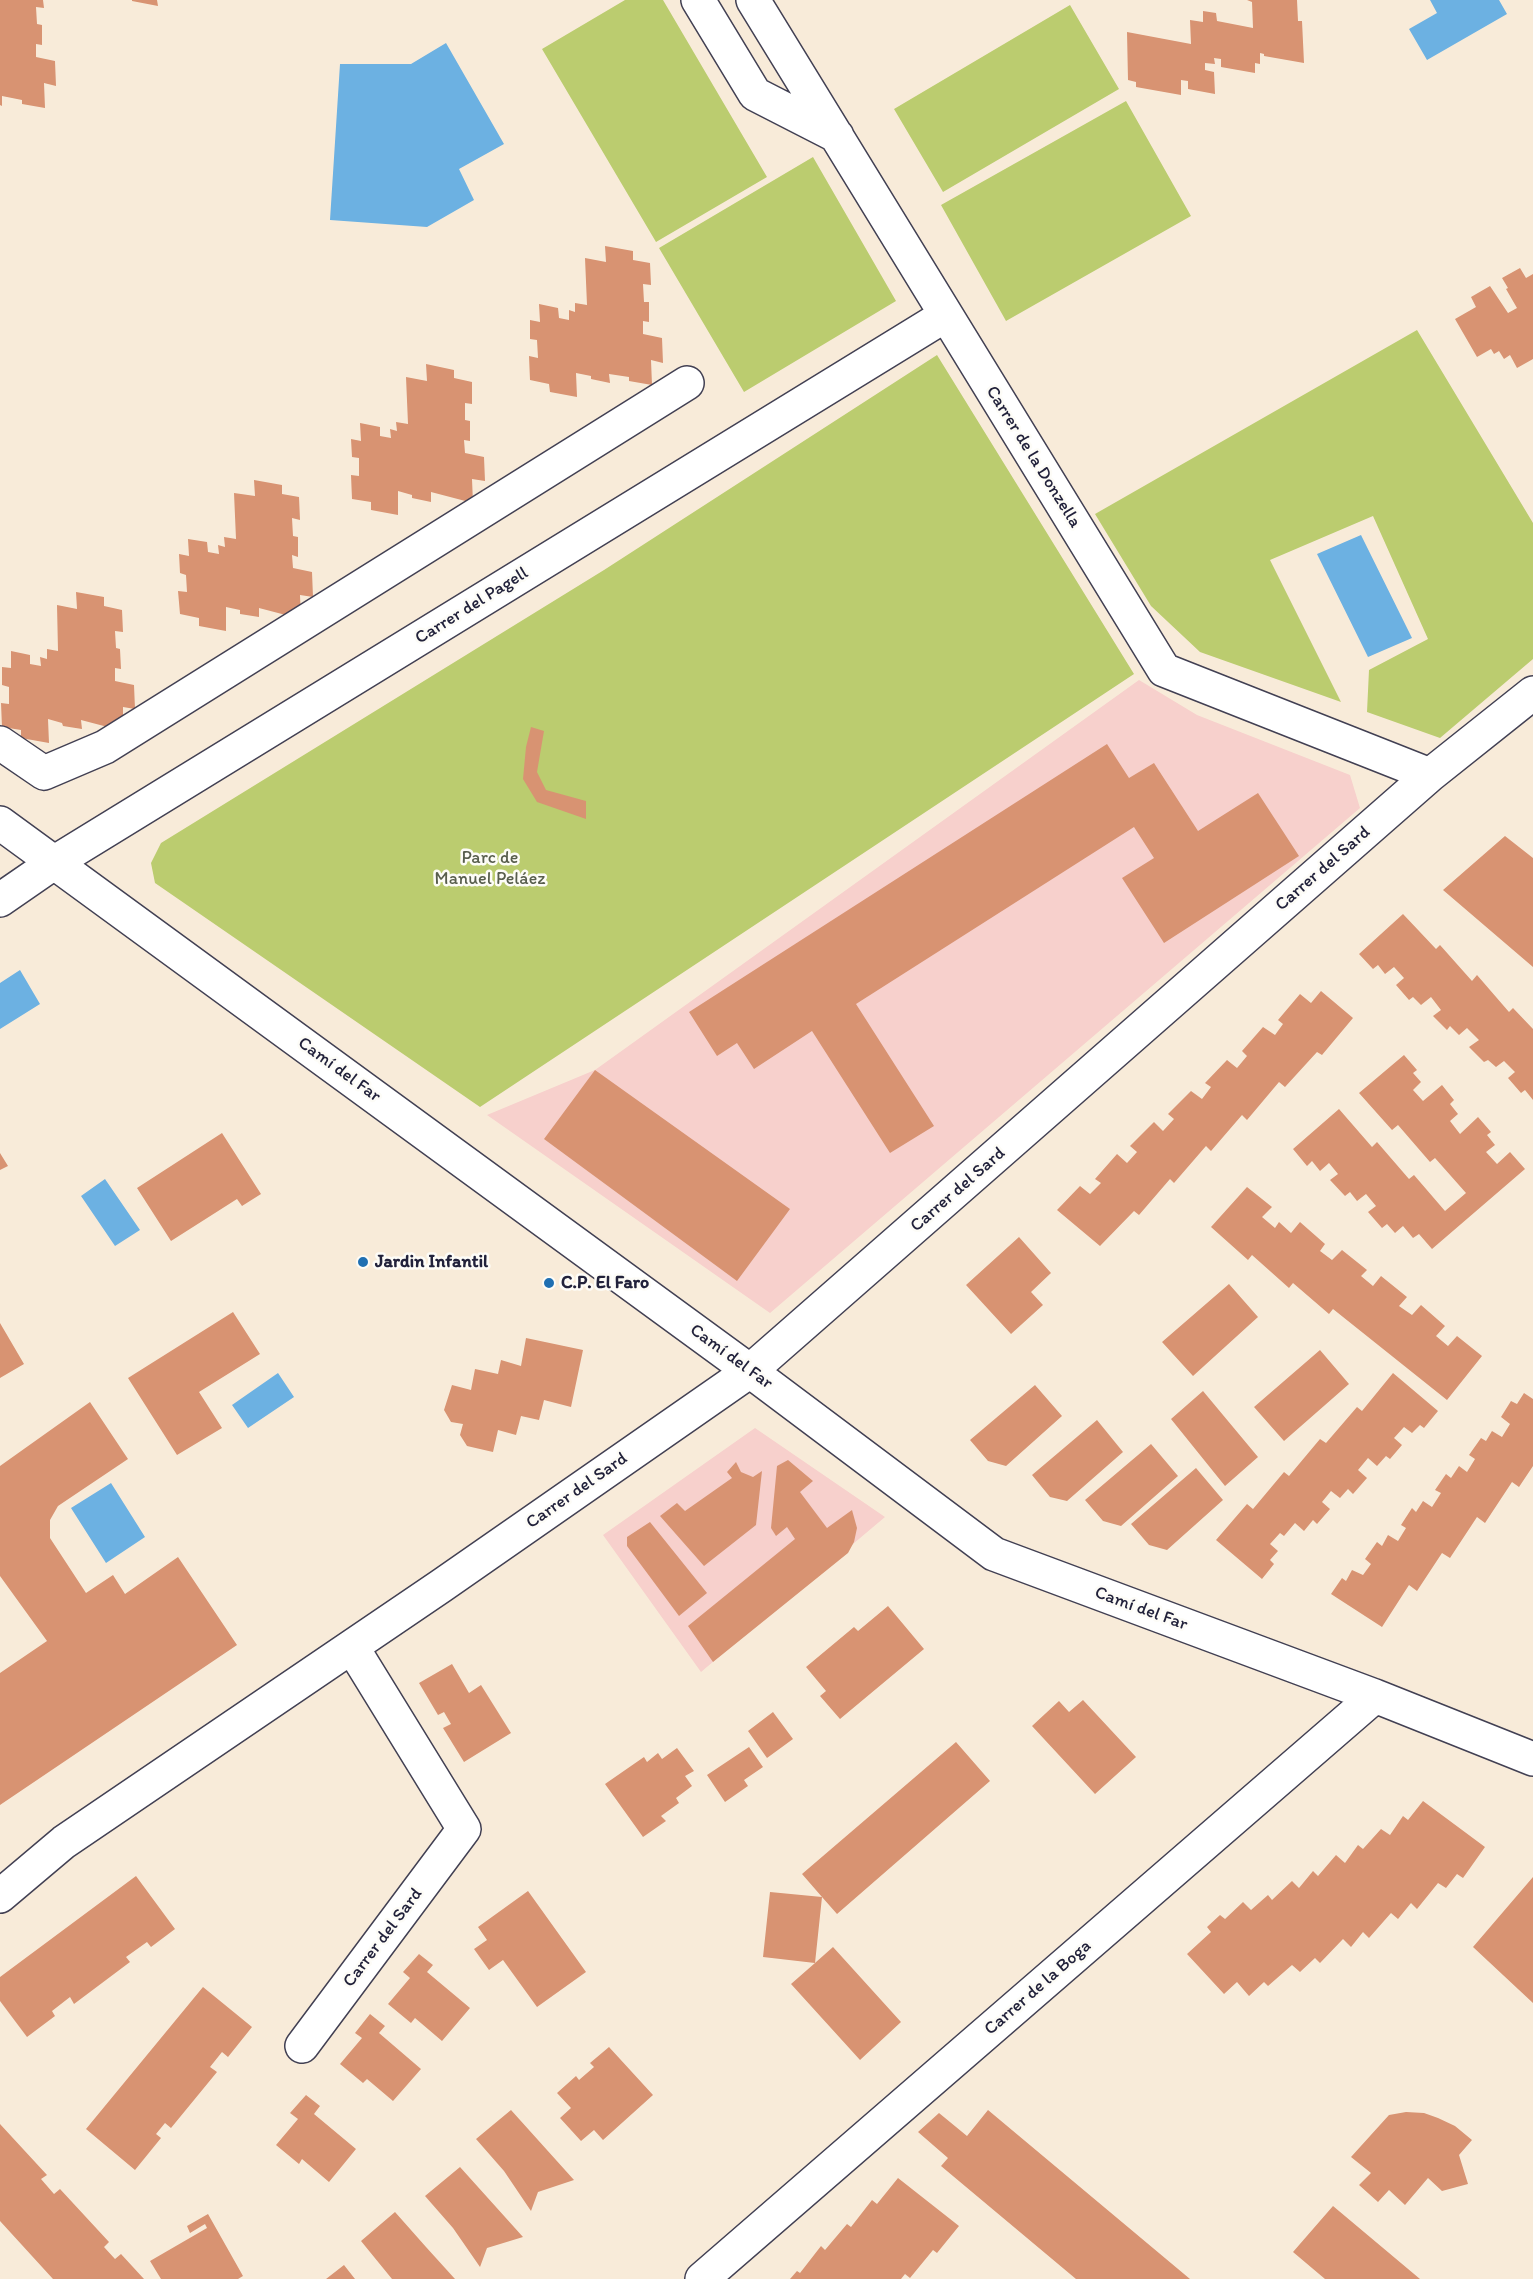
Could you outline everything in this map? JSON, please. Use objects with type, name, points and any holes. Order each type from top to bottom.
[{"type":"street","points":[[698,0],[755,94],[837,136]]},
{"type":"street","name":"Carrer de la Donzella","points":[[755,1],[1164,670],[1430,776]]},
{"type":"street","name":"Carrer del Pagell","points":[[0,900],[55,862],[946,315]]},
{"type":"street","points":[[0,742],[44,773],[105,747],[687,383]]},
{"type":"street","name":"Carrer del Sard","points":[[0,1896],[64,1842],[352,1647],[750,1371],[1430,776],[1533,693]]},
{"type":"street","name":"Camí del Far","points":[[0,823],[750,1371],[994,1554],[1375,1696],[1533,1759]]},
{"type":"street","name":"Carrer del Sard","points":[[302,2046],[464,1829],[352,1647]]},
{"type":"street","name":"Carrer de la Boga","points":[[702,2279],[1375,1696]]},
{"type":"shaded area","points":[[1139,680],[1197,715],[1350,775],[1360,808],[770,1313],[487,1115],[595,1070]]},
{"type":"shaded area","points":[[755,1428],[885,1517],[701,1672],[603,1535]]},
{"type":"green space","points":[[625,0],[663,0],[767,177],[656,242],[542,49]]},
{"type":"green space","points":[[1070,5],[1119,89],[943,192],[894,109]]},
{"type":"green space","points":[[1126,101],[1191,216],[1006,321],[941,205]]},
{"type":"green space","points":[[813,157],[896,301],[744,392],[659,248]]},
{"type":"green space","points":[[1417,330],[1533,523],[1533,659],[1440,738],[1367,712],[1369,670],[1428,639],[1373,516],[1270,560],[1341,702],[1200,652],[1151,606],[1095,514]]},
{"type":"green space","name":"Parc de Manuel Peláez","points":[[937,355],[1134,674],[480,1107],[155,883],[151,863],[161,843],[604,570]]},
{"type":"water","points":[[1430,0],[1499,0],[1507,14],[1427,60],[1409,29],[1437,13]]},
{"type":"water","points":[[446,43],[504,144],[459,169],[474,200],[427,227],[330,220],[340,64],[411,64]]},
{"type":"water","points":[[1361,535],[1412,638],[1368,657],[1317,554]]},
{"type":"water","points":[[20,970],[40,1004],[0,1029],[0,983]]},
{"type":"water","points":[[105,1179],[140,1230],[115,1246],[81,1196]]},
{"type":"water","points":[[278,1373],[294,1397],[248,1428],[232,1405]]},
{"type":"water","points":[[111,1483],[145,1537],[106,1563],[71,1508]]},
{"type":"building","points":[[0,0],[43,0],[44,8],[36,7],[37,24],[42,25],[42,45],[36,44],[36,57],[55,61],[56,86],[44,83],[45,108],[22,104],[22,100],[2,96],[2,106],[0,105]]},
{"type":"building","points":[[157,0],[158,6],[132,1]]},
{"type":"building","points":[[1247,0],[1297,0],[1298,21],[1302,21],[1304,63],[1264,56],[1260,53],[1260,64],[1255,63],[1255,73],[1221,67],[1221,59],[1214,58],[1215,64],[1205,63],[1205,70],[1214,72],[1215,94],[1188,89],[1188,81],[1181,80],[1181,95],[1136,87],[1136,82],[1128,80],[1127,32],[1191,44],[1190,20],[1203,22],[1203,11],[1216,13],[1217,21],[1253,28],[1252,2]]},
{"type":"building","points":[[605,246],[633,251],[633,260],[650,263],[651,285],[643,284],[644,302],[649,302],[649,322],[643,321],[643,334],[662,338],[663,363],[651,360],[652,385],[629,381],[629,377],[609,374],[610,383],[576,373],[577,397],[550,392],[549,384],[530,380],[529,356],[538,358],[537,340],[530,339],[530,320],[540,322],[539,304],[558,308],[559,318],[569,320],[569,310],[575,312],[575,303],[587,305],[585,258],[606,262]]},
{"type":"building","points":[[1520,268],[1526,278],[1533,274],[1533,359],[1517,368],[1510,355],[1504,359],[1499,351],[1494,354],[1491,349],[1477,357],[1455,319],[1476,307],[1471,297],[1490,286],[1508,313],[1517,308],[1502,278]]},
{"type":"building","points":[[426,364],[454,370],[454,378],[472,382],[472,404],[465,403],[465,420],[470,421],[470,441],[464,440],[465,453],[484,457],[485,481],[472,479],[473,503],[431,492],[431,502],[412,498],[412,495],[398,491],[398,515],[371,510],[371,502],[352,499],[351,475],[359,476],[359,458],[352,457],[351,439],[361,441],[360,423],[380,427],[380,436],[391,438],[390,429],[397,431],[396,422],[408,424],[406,377],[427,381]]},
{"type":"building","points":[[254,480],[282,485],[282,494],[299,497],[300,520],[292,518],[293,536],[298,537],[298,557],[292,555],[293,568],[312,572],[313,597],[300,595],[301,619],[259,608],[259,617],[240,614],[240,610],[226,607],[226,631],[199,626],[199,618],[180,614],[178,591],[187,592],[186,575],[180,573],[179,554],[189,556],[188,539],[207,542],[208,552],[219,554],[218,545],[225,547],[224,537],[236,539],[234,493],[255,496]]},
{"type":"building","points":[[76,592],[104,597],[104,606],[122,610],[123,632],[115,631],[116,648],[120,649],[121,669],[115,668],[115,681],[134,685],[135,709],[123,707],[123,731],[81,720],[82,729],[63,726],[62,723],[48,719],[49,743],[21,738],[21,730],[2,727],[1,703],[9,704],[9,687],[2,685],[2,667],[11,668],[11,651],[30,655],[30,664],[41,666],[40,657],[47,659],[47,649],[58,651],[57,605],[77,609]]},
{"type":"building","points":[[531,727],[544,731],[537,772],[546,790],[586,801],[586,819],[537,802],[523,779],[526,747]]},
{"type":"building","points":[[1107,744],[1129,778],[1154,763],[1198,831],[1258,793],[1299,856],[1164,943],[1122,878],[1154,858],[1134,827],[856,1004],[934,1126],[890,1153],[812,1031],[754,1069],[737,1043],[717,1056],[689,1012]]},
{"type":"building","points":[[1505,836],[1533,858],[1533,967],[1443,890]]},
{"type":"building","points":[[1403,914],[1436,949],[1440,945],[1472,981],[1477,975],[1509,1012],[1513,1008],[1533,1029],[1533,1100],[1525,1090],[1521,1093],[1508,1078],[1515,1072],[1504,1061],[1496,1067],[1488,1060],[1484,1062],[1469,1047],[1479,1040],[1467,1028],[1459,1035],[1450,1026],[1447,1030],[1433,1016],[1441,1010],[1431,997],[1421,1005],[1413,997],[1409,1000],[1396,985],[1404,978],[1394,967],[1385,974],[1378,965],[1373,969],[1359,954]]},
{"type":"building","points":[[1321,991],[1353,1018],[1322,1055],[1317,1052],[1285,1087],[1279,1082],[1247,1120],[1242,1115],[1211,1151],[1206,1146],[1174,1183],[1170,1179],[1139,1215],[1134,1211],[1100,1246],[1057,1210],[1080,1186],[1090,1194],[1101,1183],[1095,1179],[1117,1154],[1127,1163],[1137,1152],[1130,1146],[1154,1122],[1163,1131],[1174,1119],[1168,1114],[1191,1091],[1202,1099],[1211,1087],[1205,1083],[1227,1060],[1237,1068],[1247,1056],[1242,1051],[1263,1027],[1275,1035],[1283,1024],[1278,1020],[1300,994],[1311,1003]]},
{"type":"building","points":[[1404,1055],[1417,1070],[1413,1073],[1421,1082],[1413,1090],[1423,1101],[1442,1085],[1454,1100],[1450,1104],[1458,1114],[1450,1121],[1460,1134],[1478,1117],[1491,1132],[1487,1135],[1495,1145],[1486,1152],[1497,1164],[1510,1152],[1525,1169],[1432,1249],[1419,1234],[1413,1238],[1403,1226],[1395,1233],[1387,1224],[1382,1228],[1368,1212],[1376,1206],[1366,1194],[1357,1201],[1350,1192],[1345,1196],[1330,1180],[1338,1174],[1329,1163],[1320,1171],[1312,1161],[1307,1166],[1293,1149],[1339,1109],[1372,1147],[1377,1142],[1409,1179],[1414,1175],[1445,1211],[1466,1193],[1435,1158],[1430,1162],[1398,1125],[1392,1130],[1359,1093]]},
{"type":"building","points":[[595,1070],[790,1209],[737,1281],[544,1139]]},
{"type":"building","points":[[222,1133],[261,1194],[242,1206],[237,1199],[171,1241],[137,1188]]},
{"type":"building","points":[[0,1153],[8,1166],[0,1170]]},
{"type":"building","points":[[1247,1187],[1272,1207],[1262,1217],[1275,1228],[1279,1222],[1291,1233],[1300,1222],[1325,1244],[1320,1251],[1332,1260],[1342,1250],[1367,1270],[1361,1276],[1373,1286],[1381,1276],[1407,1297],[1399,1306],[1412,1315],[1421,1305],[1445,1326],[1436,1336],[1448,1346],[1457,1336],[1482,1356],[1447,1400],[1333,1309],[1329,1314],[1293,1283],[1289,1288],[1252,1255],[1248,1260],[1211,1227]]},
{"type":"building","points":[[1019,1237],[1051,1273],[1031,1292],[1043,1305],[1011,1334],[966,1285]]},
{"type":"building","points":[[1229,1284],[1258,1317],[1193,1376],[1162,1342]]},
{"type":"building","points":[[233,1312],[260,1354],[199,1392],[222,1428],[177,1455],[128,1378]]},
{"type":"building","points":[[0,1323],[24,1364],[0,1378]]},
{"type":"building","points":[[526,1338],[583,1350],[571,1407],[544,1400],[539,1420],[521,1416],[516,1435],[498,1430],[493,1452],[467,1446],[460,1435],[463,1424],[451,1422],[444,1410],[452,1385],[471,1390],[475,1369],[498,1374],[501,1360],[521,1366]]},
{"type":"building","points":[[1320,1350],[1349,1384],[1284,1441],[1254,1407]]},
{"type":"building","points":[[1393,1373],[1438,1411],[1424,1428],[1420,1425],[1412,1433],[1404,1427],[1394,1438],[1402,1445],[1390,1459],[1386,1456],[1377,1466],[1368,1458],[1358,1470],[1367,1478],[1353,1494],[1348,1489],[1340,1498],[1331,1491],[1322,1502],[1330,1509],[1317,1524],[1313,1520],[1304,1531],[1295,1523],[1284,1536],[1280,1533],[1270,1544],[1278,1551],[1270,1560],[1274,1564],[1262,1579],[1216,1540],[1247,1504],[1253,1509],[1284,1472],[1289,1476],[1320,1439],[1326,1443],[1357,1407],[1362,1411]]},
{"type":"building","points":[[1035,1385],[1062,1416],[1006,1466],[988,1461],[970,1440]]},
{"type":"building","points":[[1203,1391],[1258,1457],[1225,1486],[1171,1419]]},
{"type":"building","points":[[1524,1393],[1533,1399],[1533,1466],[1519,1487],[1512,1482],[1485,1523],[1477,1517],[1450,1558],[1442,1553],[1417,1591],[1409,1585],[1382,1627],[1331,1594],[1342,1578],[1346,1581],[1352,1570],[1363,1575],[1371,1564],[1365,1559],[1377,1542],[1382,1546],[1388,1535],[1398,1541],[1406,1528],[1401,1525],[1412,1508],[1416,1512],[1423,1501],[1432,1507],[1441,1493],[1435,1490],[1446,1474],[1451,1478],[1459,1466],[1467,1472],[1475,1459],[1469,1455],[1481,1438],[1486,1441],[1492,1431],[1502,1437],[1510,1424],[1501,1417],[1511,1401],[1517,1404]]},
{"type":"building","points":[[90,1402],[128,1459],[58,1506],[50,1520],[50,1538],[86,1593],[113,1575],[125,1594],[178,1557],[237,1645],[0,1805],[0,1673],[47,1641],[0,1576],[0,1466]]},
{"type":"building","points":[[1097,1420],[1123,1452],[1067,1501],[1050,1497],[1032,1475]]},
{"type":"building","points":[[1151,1444],[1178,1476],[1121,1526],[1103,1521],[1085,1500]]},
{"type":"building","points":[[788,1460],[813,1481],[800,1492],[827,1528],[852,1510],[857,1528],[854,1542],[848,1553],[713,1662],[688,1626],[795,1539],[787,1527],[776,1536],[771,1528],[777,1466]]},
{"type":"building","points":[[736,1462],[741,1472],[753,1477],[762,1471],[756,1525],[704,1566],[660,1516],[677,1503],[685,1511],[732,1478],[727,1472]]},
{"type":"building","points":[[1196,1468],[1223,1500],[1167,1550],[1149,1545],[1131,1524]]},
{"type":"building","points":[[650,1522],[707,1593],[679,1616],[627,1546],[627,1537]]},
{"type":"building","points":[[888,1606],[924,1649],[840,1719],[820,1696],[826,1691],[806,1667],[854,1627],[858,1631]]},
{"type":"building","points":[[452,1664],[469,1693],[481,1685],[511,1733],[464,1762],[443,1728],[451,1724],[444,1712],[438,1715],[419,1683]]},
{"type":"building","points":[[1083,1700],[1136,1757],[1095,1794],[1032,1726],[1059,1701],[1069,1712]]},
{"type":"building","points":[[773,1712],[793,1739],[767,1758],[748,1731]]},
{"type":"building","points":[[956,1742],[990,1781],[837,1914],[802,1874]]},
{"type":"building","points":[[749,1747],[763,1767],[744,1780],[748,1786],[725,1802],[707,1775]]},
{"type":"building","points":[[677,1748],[694,1771],[685,1776],[692,1786],[676,1798],[679,1803],[661,1816],[666,1821],[643,1837],[605,1784],[644,1757],[647,1762],[658,1753],[662,1759]]},
{"type":"building","points":[[1423,1801],[1485,1847],[1463,1878],[1457,1874],[1446,1888],[1438,1883],[1417,1909],[1411,1903],[1398,1919],[1391,1913],[1369,1938],[1363,1932],[1351,1947],[1343,1939],[1320,1963],[1315,1958],[1300,1972],[1292,1965],[1268,1986],[1264,1982],[1249,1996],[1237,1982],[1224,1994],[1187,1954],[1211,1932],[1207,1927],[1220,1915],[1225,1919],[1243,1902],[1251,1910],[1268,1895],[1272,1900],[1292,1881],[1299,1888],[1313,1871],[1318,1876],[1336,1855],[1345,1863],[1358,1845],[1363,1849],[1381,1829],[1390,1835],[1403,1816],[1408,1820]]},
{"type":"building","points":[[136,1876],[175,1929],[151,1947],[147,1942],[126,1957],[130,1962],[74,2004],[70,1997],[52,2011],[55,2016],[27,2037],[0,2001],[0,1977]]},
{"type":"building","points":[[1533,1877],[1533,2003],[1473,1947]]},
{"type":"building","points":[[528,1891],[586,1972],[537,2007],[503,1960],[489,1970],[474,1949],[487,1940],[478,1927]]},
{"type":"building","points":[[770,1892],[822,1897],[815,1963],[763,1957]]},
{"type":"building","points":[[833,1947],[901,2022],[860,2060],[791,1984]]},
{"type":"building","points":[[419,1954],[433,1965],[427,1972],[470,2008],[442,2041],[415,2018],[411,2023],[388,2004],[410,1978],[403,1972]]},
{"type":"building","points":[[203,1987],[252,2027],[228,2057],[222,2052],[210,2067],[217,2072],[171,2128],[165,2123],[156,2134],[161,2138],[135,2170],[86,2129]]},
{"type":"building","points":[[370,2014],[385,2026],[379,2033],[421,2069],[393,2101],[367,2079],[363,2083],[340,2064],[362,2038],[355,2033]]},
{"type":"building","points":[[609,2047],[653,2095],[603,2140],[594,2130],[581,2141],[560,2118],[571,2108],[557,2093],[576,2076],[579,2080],[594,2067],[590,2063]]},
{"type":"building","points":[[306,2095],[320,2106],[314,2114],[356,2149],[329,2182],[302,2159],[299,2164],[276,2145],[298,2119],[290,2113]]},
{"type":"building","points":[[511,2110],[574,2180],[538,2192],[531,2211],[504,2171],[476,2139]]},
{"type":"building","points":[[988,2110],[1190,2279],[1076,2279],[941,2166],[948,2158],[918,2132],[939,2113],[967,2136]]},
{"type":"building","points":[[1406,2112],[1424,2113],[1438,2118],[1455,2126],[1472,2140],[1459,2155],[1468,2184],[1442,2191],[1428,2178],[1405,2205],[1389,2190],[1378,2202],[1359,2185],[1371,2173],[1351,2157],[1389,2115]]},
{"type":"building","points":[[0,2124],[47,2175],[41,2179],[54,2194],[60,2189],[109,2242],[104,2247],[115,2259],[121,2254],[144,2279],[53,2279],[0,2221]]},
{"type":"building","points":[[460,2167],[523,2237],[487,2248],[480,2267],[453,2228],[425,2196]]},
{"type":"building","points":[[898,2178],[959,2226],[937,2253],[933,2250],[910,2278],[905,2274],[901,2279],[790,2279],[797,2271],[800,2273],[821,2246],[825,2250],[847,2224],[851,2227],[872,2200],[877,2204]]},
{"type":"building","points":[[1333,2206],[1420,2279],[1325,2279],[1293,2252]]},
{"type":"building","points":[[395,2212],[455,2279],[392,2279],[361,2241]]},
{"type":"building","points":[[208,2214],[243,2276],[238,2279],[161,2279],[150,2261],[207,2228],[205,2224],[190,2233],[187,2226]]},
{"type":"building","points":[[344,2265],[355,2279],[326,2279]]},
{"type":"place","name":"Jardin Infantil","points":[[363,1262]]},
{"type":"place","name":"C.P. El Faro","points":[[549,1283]]}]
